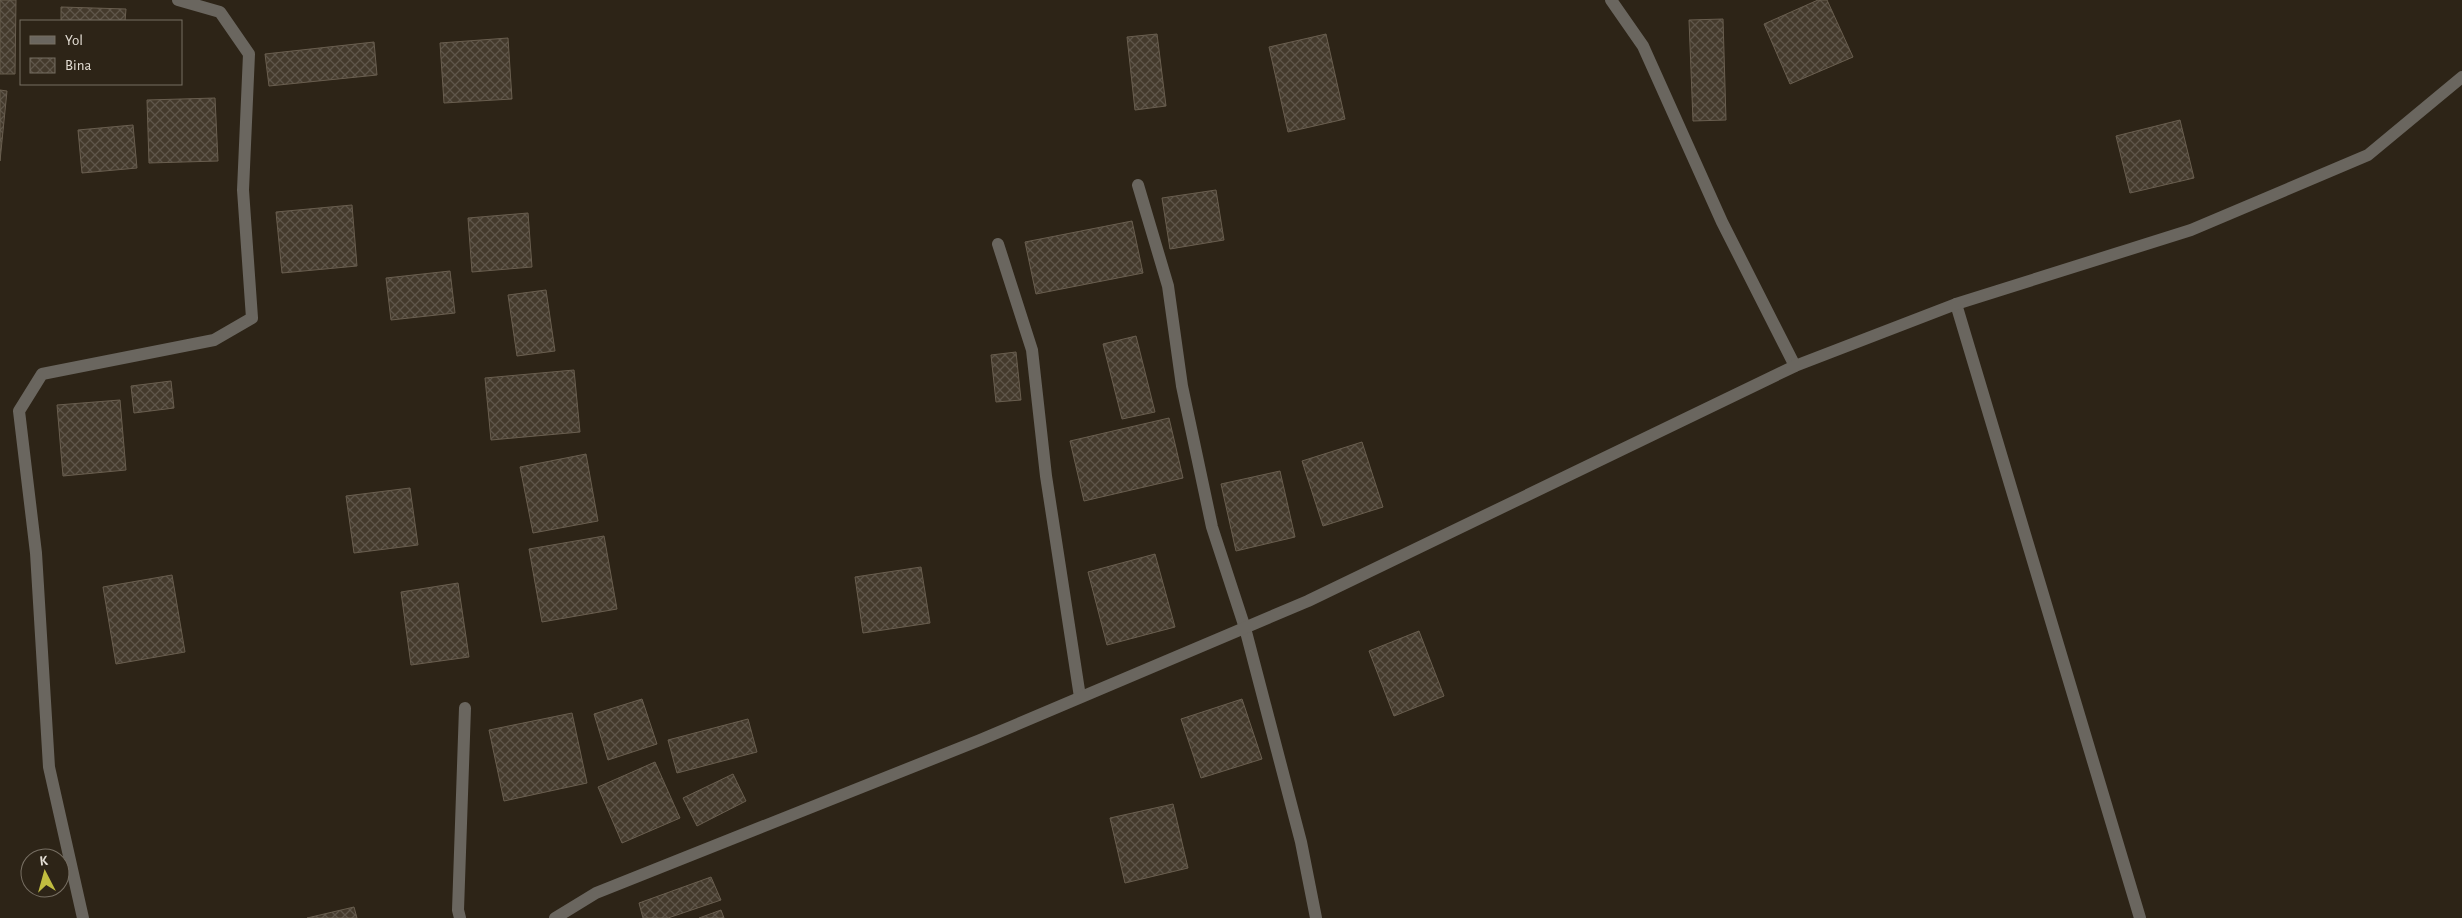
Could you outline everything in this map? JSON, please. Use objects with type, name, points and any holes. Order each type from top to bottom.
[{"type":"street","points":[[83,918],[48,767],[36,553],[18,411],[42,374],[214,340],[252,318],[243,190],[249,54],[220,12],[178,0]]},
{"type":"street","points":[[1612,0],[1643,46],[1722,222],[1795,366]]},
{"type":"street","points":[[560,917],[596,893],[1080,697],[1308,601],[1795,366],[1956,304],[2191,230],[2368,155],[2462,77]]},
{"type":"street","points":[[1138,185],[1168,286],[1182,386],[1212,526],[1244,628],[1301,842],[1316,918]]},
{"type":"street","points":[[998,244],[1032,350],[1046,476],[1080,697]]},
{"type":"street","points":[[1956,304],[2140,918]]},
{"type":"street","points":[[460,918],[458,910],[465,708]]},
{"type":"building","points":[[0,0],[16,0],[15,74],[0,74]]},
{"type":"building","points":[[1818,0],[1827,0],[1853,57],[1790,84],[1764,24]]},
{"type":"building","points":[[61,7],[126,9],[125,20],[61,20]]},
{"type":"building","points":[[1723,19],[1726,120],[1693,121],[1689,20]]},
{"type":"building","points":[[1157,34],[1166,106],[1135,110],[1127,37]]},
{"type":"building","points":[[1326,34],[1345,119],[1288,132],[1269,47]]},
{"type":"building","points":[[508,38],[512,99],[444,103],[440,43]]},
{"type":"building","points":[[374,42],[377,75],[269,86],[265,54]]},
{"type":"building","points":[[0,90],[7,91],[0,161]]},
{"type":"building","points":[[215,98],[218,161],[149,163],[147,100]]},
{"type":"building","points":[[2180,120],[2194,178],[2130,193],[2116,136]]},
{"type":"building","points":[[133,125],[137,168],[82,173],[78,130]]},
{"type":"building","points":[[1216,190],[1224,240],[1170,249],[1162,198]]},
{"type":"building","points":[[352,205],[357,266],[282,273],[276,212]]},
{"type":"building","points":[[528,213],[532,267],[472,272],[468,218]]},
{"type":"building","points":[[1132,221],[1143,273],[1036,294],[1025,242]]},
{"type":"building","points":[[450,271],[455,313],[391,320],[386,278]]},
{"type":"building","points":[[546,290],[555,351],[517,356],[508,295]]},
{"type":"building","points":[[1136,336],[1155,412],[1122,419],[1103,344]]},
{"type":"building","points":[[1016,352],[1021,400],[996,402],[991,355]]},
{"type":"building","points":[[574,370],[580,432],[491,440],[485,378]]},
{"type":"building","points":[[171,381],[174,408],[134,413],[131,386]]},
{"type":"building","points":[[120,400],[126,470],[63,476],[57,405]]},
{"type":"building","points":[[1169,418],[1183,478],[1084,501],[1070,441]]},
{"type":"building","points":[[1362,442],[1383,507],[1323,526],[1302,461]]},
{"type":"building","points":[[586,454],[598,521],[533,533],[520,467]]},
{"type":"building","points":[[1280,471],[1295,537],[1236,551],[1221,484]]},
{"type":"building","points":[[410,488],[418,545],[354,553],[346,496]]},
{"type":"building","points":[[604,536],[617,609],[542,622],[529,549]]},
{"type":"building","points":[[1155,554],[1175,627],[1107,645],[1088,572]]},
{"type":"building","points":[[921,567],[930,623],[863,633],[855,577]]},
{"type":"building","points":[[172,575],[185,652],[116,664],[103,587]]},
{"type":"building","points":[[458,583],[469,657],[411,665],[401,592]]},
{"type":"building","points":[[1419,631],[1444,696],[1394,716],[1369,651]]},
{"type":"building","points":[[642,699],[657,744],[608,760],[594,714]]},
{"type":"building","points":[[1242,699],[1262,759],[1201,778],[1181,719]]},
{"type":"building","points":[[572,713],[587,783],[504,801],[489,730]]},
{"type":"building","points":[[748,719],[757,752],[677,773],[668,740]]},
{"type":"building","points":[[655,762],[680,818],[622,843],[598,787]]},
{"type":"building","points":[[733,774],[746,801],[697,826],[683,798]]},
{"type":"building","points":[[1173,804],[1188,868],[1125,883],[1110,818]]},
{"type":"building","points":[[711,877],[721,900],[668,918],[643,918],[639,903]]},
{"type":"building","points":[[354,907],[357,918],[307,918]]},
{"type":"building","points":[[721,910],[724,918],[699,918]]}]
